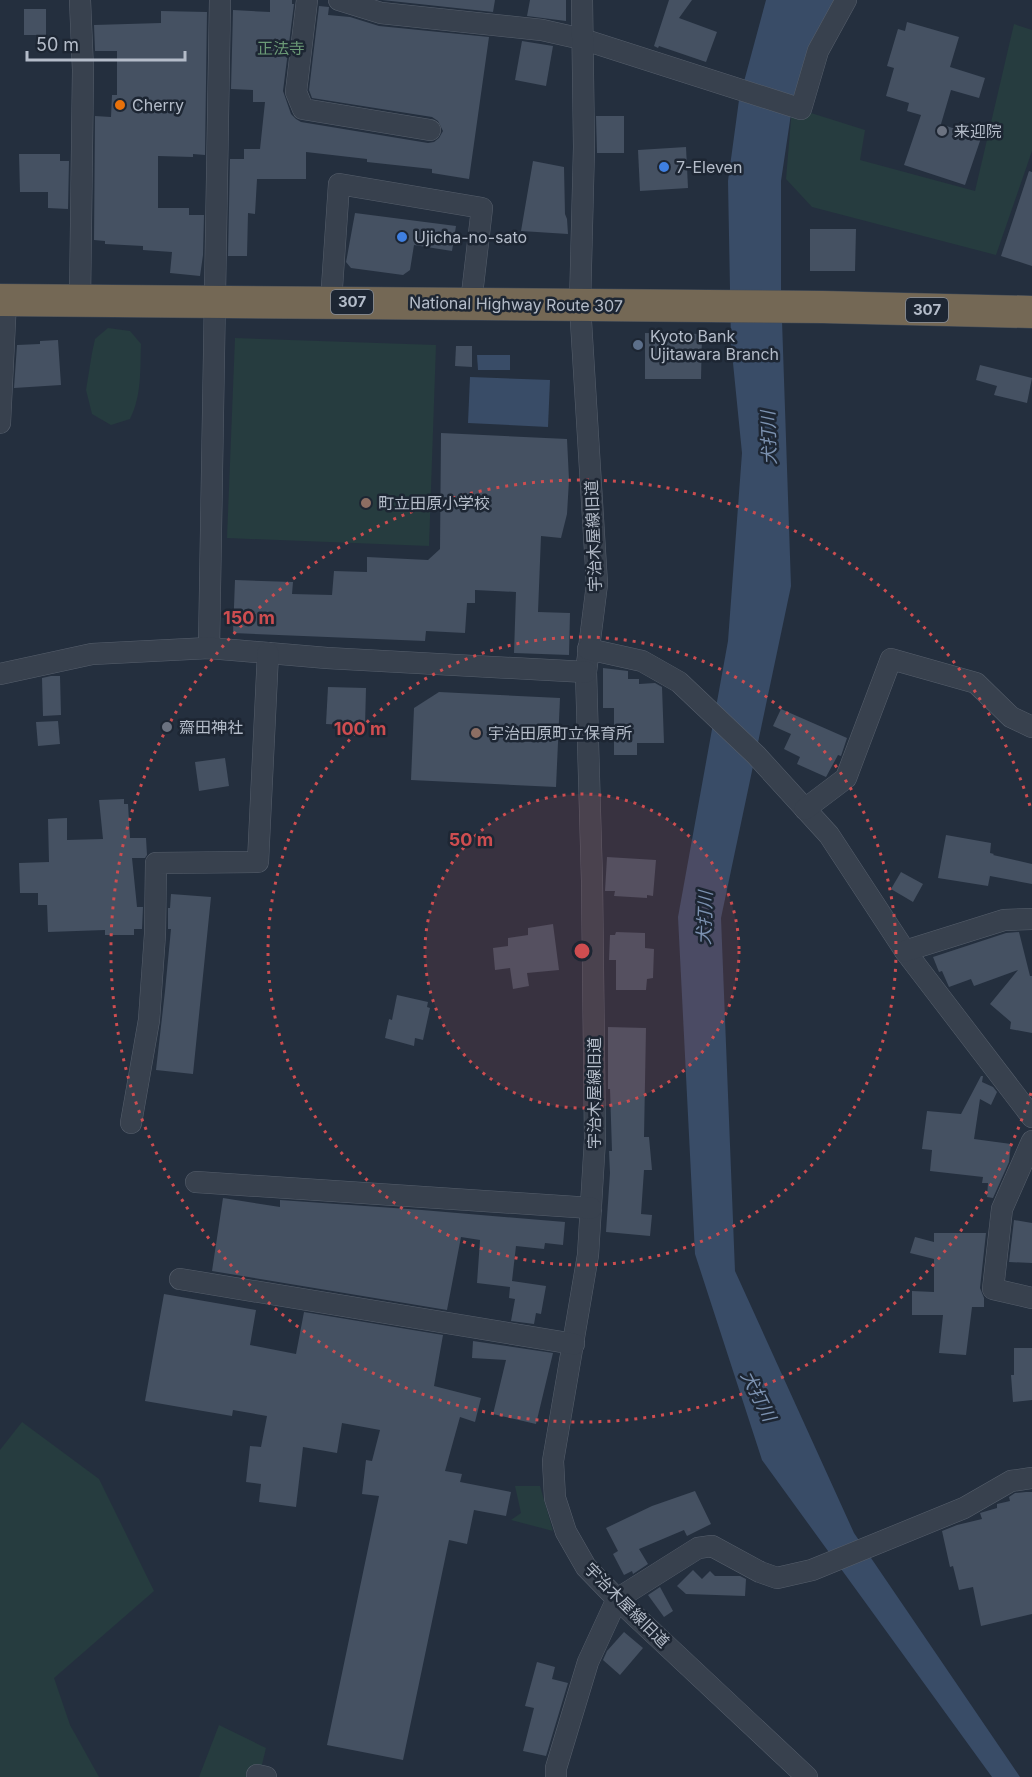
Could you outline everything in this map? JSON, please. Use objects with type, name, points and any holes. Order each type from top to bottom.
[{"type":"highway","name":"National Highway Route 307","points":[[3,300],[823,307],[1032,312]]},
{"type":"street","points":[[80,0],[82,70],[80,301]]},
{"type":"street","points":[[209,648],[220,0]]},
{"type":"street","points":[[307,0],[296,92],[303,109],[430,130]]},
{"type":"street","points":[[339,0],[381,13],[542,30],[582,39],[801,109],[818,51],[846,0]]},
{"type":"street","name":"宇治木屋線旧道","points":[[582,0],[584,147],[580,305],[597,584],[586,672],[592,881],[595,1139],[588,1254],[553,1461],[555,1498],[566,1532],[586,1567],[617,1599],[807,1777]]},
{"type":"street","points":[[331,302],[339,184],[482,208],[471,303]]},
{"type":"street","points":[[0,423],[3,300]]},
{"type":"street","points":[[0,674],[92,654],[209,648],[339,659],[586,672]]},
{"type":"street","points":[[588,649],[642,661],[680,682],[756,755],[828,835],[905,951],[1032,1117]]},
{"type":"street","points":[[131,1124],[148,1020],[155,934],[156,863],[258,862],[268,653]]},
{"type":"street","points":[[805,809],[846,778],[891,658],[976,682],[1011,717],[1032,728]]},
{"type":"street","points":[[905,951],[1004,920],[1032,918]]},
{"type":"street","points":[[1032,1141],[1002,1209],[993,1289],[1032,1298]]},
{"type":"street","points":[[196,1182],[591,1208]]},
{"type":"street","points":[[180,1279],[574,1344]]},
{"type":"street","points":[[556,1777],[556,1768],[588,1662],[617,1599],[698,1548],[712,1546],[760,1572],[777,1578],[812,1570],[964,1508],[1011,1481],[1032,1478]]},
{"type":"green space","points":[[1014,24],[1032,30],[1032,151],[996,255],[812,207],[786,179],[792,107],[865,130],[860,160],[975,191]]},
{"type":"green space","points":[[108,328],[130,331],[141,344],[140,382],[134,410],[130,419],[111,425],[92,414],[86,390],[95,339]]},
{"type":"green space","points":[[235,338],[436,345],[429,546],[227,538]]},
{"type":"green space","points":[[22,1422],[99,1479],[154,1591],[54,1678],[70,1725],[99,1777],[0,1777],[0,1450]]},
{"type":"green space","points":[[515,1486],[540,1486],[553,1531],[511,1520],[521,1513]]},
{"type":"green space","points":[[219,1725],[266,1748],[259,1777],[199,1777]]},
{"type":"water","name":"犬打川","points":[[766,0],[845,0],[792,107],[781,181],[781,291],[791,586],[721,918],[735,1271],[854,1533],[1020,1777],[992,1777],[762,1460],[695,1254],[678,917],[728,641],[742,453],[731,343],[728,181],[739,100]]},
{"type":"water","points":[[477,355],[510,355],[510,370],[478,370]]},
{"type":"water","points":[[470,377],[550,380],[548,427],[468,423]]},
{"type":"building","points":[[270,0],[292,0],[294,4],[283,91],[291,114],[301,122],[428,143],[439,138],[443,131],[438,121],[432,117],[312,98],[309,90],[319,6],[329,7],[328,15],[350,17],[379,26],[489,37],[469,179],[432,173],[432,169],[306,152],[306,179],[257,179],[255,214],[248,213],[247,256],[228,256],[230,159],[244,159],[244,149],[260,149],[265,102],[253,102],[253,90],[231,89],[233,10],[270,12]]},
{"type":"building","points":[[382,0],[495,0],[493,12]]},
{"type":"building","points":[[530,0],[566,0],[566,21],[527,16]]},
{"type":"building","points":[[669,0],[692,0],[679,18],[717,32],[706,62],[654,46]]},
{"type":"building","points":[[24,9],[46,9],[46,35],[24,35]]},
{"type":"building","points":[[161,11],[207,12],[205,155],[158,156],[158,208],[189,208],[189,215],[204,215],[200,276],[170,273],[172,252],[143,250],[143,246],[105,244],[105,241],[94,240],[95,116],[111,117],[112,95],[117,95],[117,51],[95,51],[94,25],[161,23]]},
{"type":"building","points":[[907,22],[959,37],[950,67],[985,78],[979,98],[951,90],[941,124],[981,138],[965,185],[904,165],[921,115],[907,111],[909,103],[886,96],[894,68],[887,66],[898,29],[905,31]]},
{"type":"building","points":[[522,41],[553,46],[546,86],[515,80]]},
{"type":"building","points":[[596,116],[624,116],[624,153],[597,153]]},
{"type":"building","points":[[686,147],[688,188],[640,191],[638,150]]},
{"type":"building","points":[[19,154],[60,154],[60,161],[69,161],[68,209],[48,208],[48,192],[20,192]]},
{"type":"building","points":[[533,161],[564,167],[565,214],[568,234],[521,231]]},
{"type":"building","points":[[1029,171],[1032,172],[1032,266],[1001,256]]},
{"type":"building","name":"Ujicha-no-sato","points":[[355,213],[456,226],[452,251],[414,245],[410,270],[403,275],[351,268],[346,262]]},
{"type":"building","points":[[810,229],[856,229],[855,271],[810,271]]},
{"type":"building","points":[[645,333],[702,334],[701,379],[645,379]]},
{"type":"building","points":[[58,340],[61,385],[14,388],[17,345]]},
{"type":"building","points":[[456,346],[472,346],[472,367],[455,366]]},
{"type":"building","points":[[980,365],[1032,378],[1027,403],[994,395],[997,386],[976,380]]},
{"type":"building","points":[[441,433],[567,439],[569,480],[567,514],[561,538],[541,536],[538,612],[570,613],[569,655],[514,653],[516,592],[475,590],[475,603],[467,603],[465,633],[426,631],[425,641],[233,633],[235,580],[293,582],[292,594],[332,595],[334,571],[367,572],[367,557],[428,560],[440,549]]},
{"type":"building","points":[[603,668],[628,671],[628,679],[639,679],[639,684],[655,683],[662,687],[664,743],[637,743],[637,755],[614,755],[614,708],[603,708]]},
{"type":"building","points":[[60,676],[61,715],[43,716],[42,678]]},
{"type":"building","points":[[328,687],[366,688],[365,726],[326,724]]},
{"type":"building","points":[[439,692],[560,698],[556,787],[411,780],[414,708]]},
{"type":"building","points":[[781,709],[847,738],[841,756],[838,755],[826,777],[797,764],[800,757],[784,749],[791,734],[773,726]]},
{"type":"building","points":[[58,721],[60,744],[38,746],[36,722]]},
{"type":"building","points":[[225,758],[229,786],[199,791],[195,762]]},
{"type":"building","points":[[124,799],[124,804],[128,804],[130,838],[146,838],[147,855],[145,858],[132,858],[137,907],[143,907],[142,929],[134,929],[134,935],[105,935],[105,930],[48,932],[47,905],[38,905],[38,893],[20,893],[19,863],[49,862],[48,819],[67,818],[67,840],[103,839],[99,800]]},
{"type":"building","points":[[946,835],[991,843],[990,853],[993,855],[1032,864],[1032,884],[990,876],[988,886],[938,878]]},
{"type":"building","points":[[607,857],[656,860],[653,896],[647,895],[647,898],[614,896],[615,891],[605,891]]},
{"type":"building","points":[[901,872],[923,884],[913,902],[891,889]]},
{"type":"building","points":[[171,894],[211,897],[193,1074],[156,1070],[171,929],[168,929],[168,908],[170,908]]},
{"type":"building","points":[[553,924],[559,970],[527,973],[529,986],[513,989],[510,968],[495,970],[493,948],[508,946],[508,938],[528,935],[528,928]]},
{"type":"building","points":[[616,932],[645,933],[645,948],[654,949],[653,978],[647,979],[646,990],[616,990],[616,960],[609,960],[610,935],[615,935]]},
{"type":"building","points":[[1019,932],[1030,976],[1032,976],[1032,1033],[1010,1029],[1011,1022],[990,1004],[1018,970],[974,986],[971,979],[949,987],[933,957],[1006,933]]},
{"type":"building","points":[[397,995],[428,1002],[427,1007],[430,1008],[423,1040],[415,1038],[414,1046],[385,1038],[389,1019],[392,1020]]},
{"type":"building","points":[[608,1027],[646,1028],[644,1137],[649,1137],[652,1170],[644,1170],[641,1214],[652,1215],[650,1236],[606,1232],[610,1173],[609,1151],[612,1151],[610,1089],[608,1089]]},
{"type":"building","points":[[983,1076],[982,1082],[993,1087],[997,1092],[991,1105],[980,1099],[974,1139],[1011,1144],[1009,1162],[993,1198],[987,1197],[988,1183],[982,1183],[983,1177],[930,1171],[932,1150],[922,1149],[927,1111],[961,1114]]},
{"type":"building","points":[[223,1198],[280,1207],[280,1200],[565,1222],[563,1245],[545,1243],[544,1249],[516,1246],[512,1281],[546,1286],[541,1314],[536,1313],[534,1324],[511,1321],[515,1299],[509,1298],[510,1287],[477,1283],[480,1240],[461,1237],[447,1310],[212,1271]]},
{"type":"building","points":[[1014,1220],[1032,1223],[1032,1263],[1009,1262]]},
{"type":"building","points":[[934,1233],[986,1233],[980,1288],[984,1298],[984,1307],[972,1307],[966,1355],[939,1353],[943,1315],[912,1315],[912,1291],[934,1292],[934,1259],[910,1253],[915,1237],[934,1242]]},
{"type":"building","points":[[164,1294],[256,1310],[250,1345],[296,1354],[304,1312],[443,1335],[434,1386],[481,1398],[475,1422],[460,1417],[445,1471],[462,1474],[460,1482],[511,1492],[506,1516],[474,1510],[467,1544],[449,1540],[403,1760],[327,1745],[379,1496],[362,1494],[366,1460],[372,1461],[380,1430],[342,1423],[337,1453],[303,1447],[296,1507],[259,1502],[261,1484],[246,1482],[250,1446],[261,1447],[267,1416],[233,1410],[232,1416],[145,1401]]},
{"type":"building","points":[[473,1341],[553,1353],[536,1424],[493,1414],[506,1360],[472,1358]]},
{"type":"building","points":[[1014,1348],[1032,1348],[1032,1400],[1013,1402],[1011,1375],[1014,1375]]},
{"type":"building","points":[[695,1491],[711,1524],[687,1536],[684,1530],[639,1549],[648,1564],[633,1574],[632,1571],[624,1575],[613,1554],[618,1551],[606,1528],[652,1506]]},
{"type":"building","points":[[1032,1492],[1032,1614],[981,1626],[973,1587],[959,1590],[953,1566],[950,1567],[942,1531],[982,1519],[980,1513],[997,1508],[997,1504],[1010,1501],[1009,1497],[1015,1493]]},
{"type":"building","points":[[693,1570],[702,1579],[710,1571],[715,1576],[740,1576],[746,1579],[745,1596],[686,1594],[677,1586]]},
{"type":"building","points":[[660,1587],[673,1611],[664,1617],[648,1595]]},
{"type":"building","points":[[624,1632],[643,1648],[620,1675],[603,1660],[607,1651]]},
{"type":"building","points":[[537,1662],[555,1667],[552,1679],[568,1683],[546,1756],[523,1751],[534,1708],[525,1706]]},
{"type":"place","name":"Cherry","points":[[120,105]]},
{"type":"place","name":"来迎院","points":[[942,131]]},
{"type":"place","name":"7-Eleven","points":[[664,167]]},
{"type":"place","name":"Ujicha-no-sato","points":[[402,237]]},
{"type":"place","name":"Kyoto Bank Ujitawara Branch","points":[[638,345]]},
{"type":"place","name":"町立田原小学校","points":[[366,503]]},
{"type":"place","name":"齋田神社","points":[[167,727]]},
{"type":"place","name":"宇治田原町立保育所","points":[[476,733]]},
{"type":"park label","name":"正法寺","points":[[281,48]]}]
